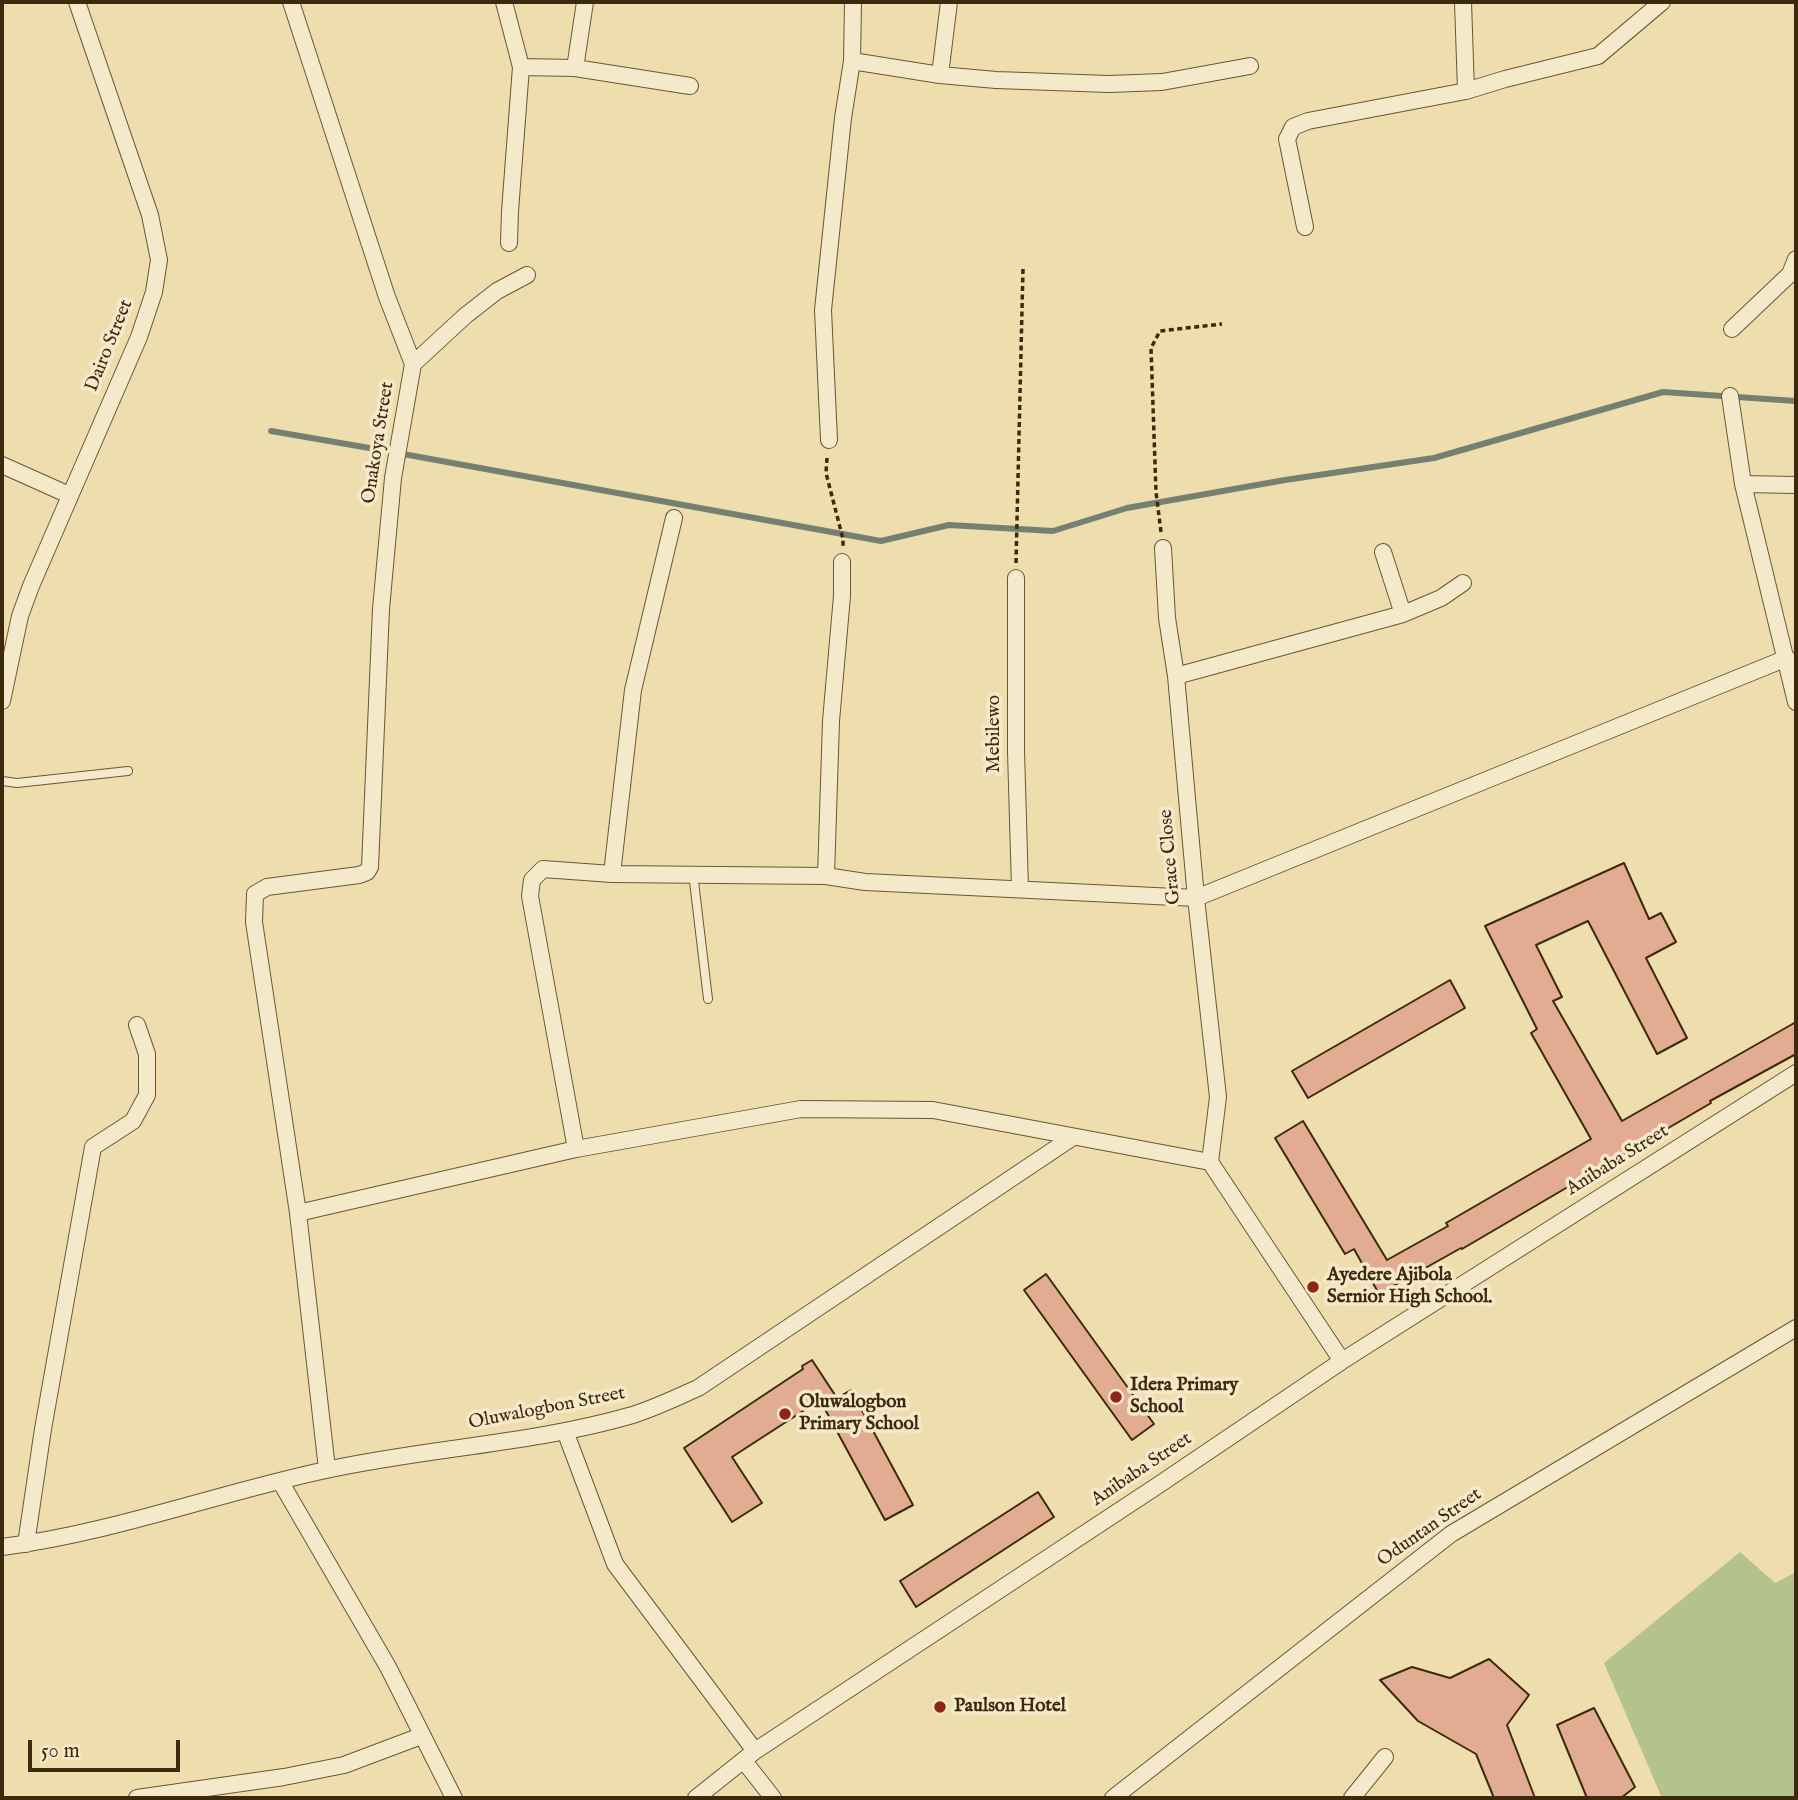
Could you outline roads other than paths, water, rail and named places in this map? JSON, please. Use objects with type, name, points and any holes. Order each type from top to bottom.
[{"type":"street","name":"Dairo Street","points":[[2,701],[20,615],[69,495],[139,337],[154,292],[159,260],[150,215],[77,2]]},
{"type":"street","name":"Onakoya Street","points":[[291,2],[387,297],[413,364],[393,478],[381,609],[370,867],[367,872],[359,875],[267,887],[255,894],[254,922],[298,1213]]},
{"type":"street","points":[[504,2],[522,67],[509,243]]},
{"type":"street","points":[[575,68],[586,2]]},
{"type":"street","points":[[829,440],[823,310],[843,118],[852,61],[853,2]]},
{"type":"street","points":[[940,75],[949,2]]},
{"type":"street","points":[[1463,2],[1466,91]]},
{"type":"street","points":[[1305,227],[1287,139],[1293,127],[1308,121],[1466,91],[1598,56],[1662,2]]},
{"type":"street","points":[[852,61],[940,75],[1109,84],[1162,82],[1250,66]]},
{"type":"street","points":[[522,67],[575,68],[690,86]]},
{"type":"street","points":[[1732,328],[1790,274],[1796,260]]},
{"type":"street","points":[[413,364],[465,316],[497,291],[527,275]]},
{"type":"street","points":[[1730,396],[1743,484],[1796,702]]},
{"type":"street","points":[[2,465],[69,495]]},
{"type":"street","points":[[1743,484],[1796,485]]},
{"type":"street","points":[[612,874],[633,691],[674,518]]},
{"type":"street","name":"Grace Close","points":[[1163,548],[1167,618],[1176,676],[1196,898],[1218,1097],[1210,1162]]},
{"type":"street","points":[[1383,552],[1403,614]]},
{"type":"street","points":[[825,876],[831,721],[842,596],[842,562]]},
{"type":"street","name":"Mebilewo","points":[[1016,578],[1016,751],[1020,889]]},
{"type":"street","points":[[1176,676],[1403,614],[1441,598],[1463,583]]},
{"type":"street","points":[[576,1149],[530,896],[532,880],[542,869],[612,874],[825,876],[866,882],[1196,898],[1787,658]]},
{"type":"street","points":[[26,1544],[43,1429],[93,1147],[133,1121],[146,1095],[148,1055],[137,1025]]},
{"type":"street","name":"Anibaba Street","points":[[696,1798],[749,1756],[1342,1361],[1796,1073]]},
{"type":"street","points":[[327,1469],[298,1213],[576,1149],[801,1109],[933,1110],[1210,1162],[1342,1361]]},
{"type":"street","name":"Oluwalogbon Street","points":[[2,1547],[89,1531],[327,1469],[565,1431],[630,1416],[698,1388],[1073,1137]]},
{"type":"street","name":"Oduntan Street","points":[[1113,1798],[1451,1534],[1796,1328]]},
{"type":"street","points":[[565,1431],[615,1564],[749,1756],[773,1798]]},
{"type":"street","points":[[280,1482],[388,1667],[454,1798]]},
{"type":"street","points":[[137,1798],[284,1777],[344,1765],[421,1736]]},
{"type":"street","points":[[1352,1798],[1385,1757]]},
{"type":"lane","points":[[2,781],[17,783],[128,771]]},
{"type":"lane","points":[[692,873],[708,999]]},
{"type":"waterway","points":[[403,454],[881,541],[949,525],[1053,531],[1127,508],[1285,480],[1434,458],[1663,392],[1796,401]]},
{"type":"waterway","points":[[271,431],[381,450]]},
{"type":"place","name":"Ayedere Ajibola Sernior High School.","points":[[1313,1287]]},
{"type":"place","name":"Idera Primary School","points":[[1116,1397]]},
{"type":"place","name":"Oluwalogbon Primary School","points":[[785,1414]]},
{"type":"place","name":"Paulson Hotel","points":[[940,1707]]}]
